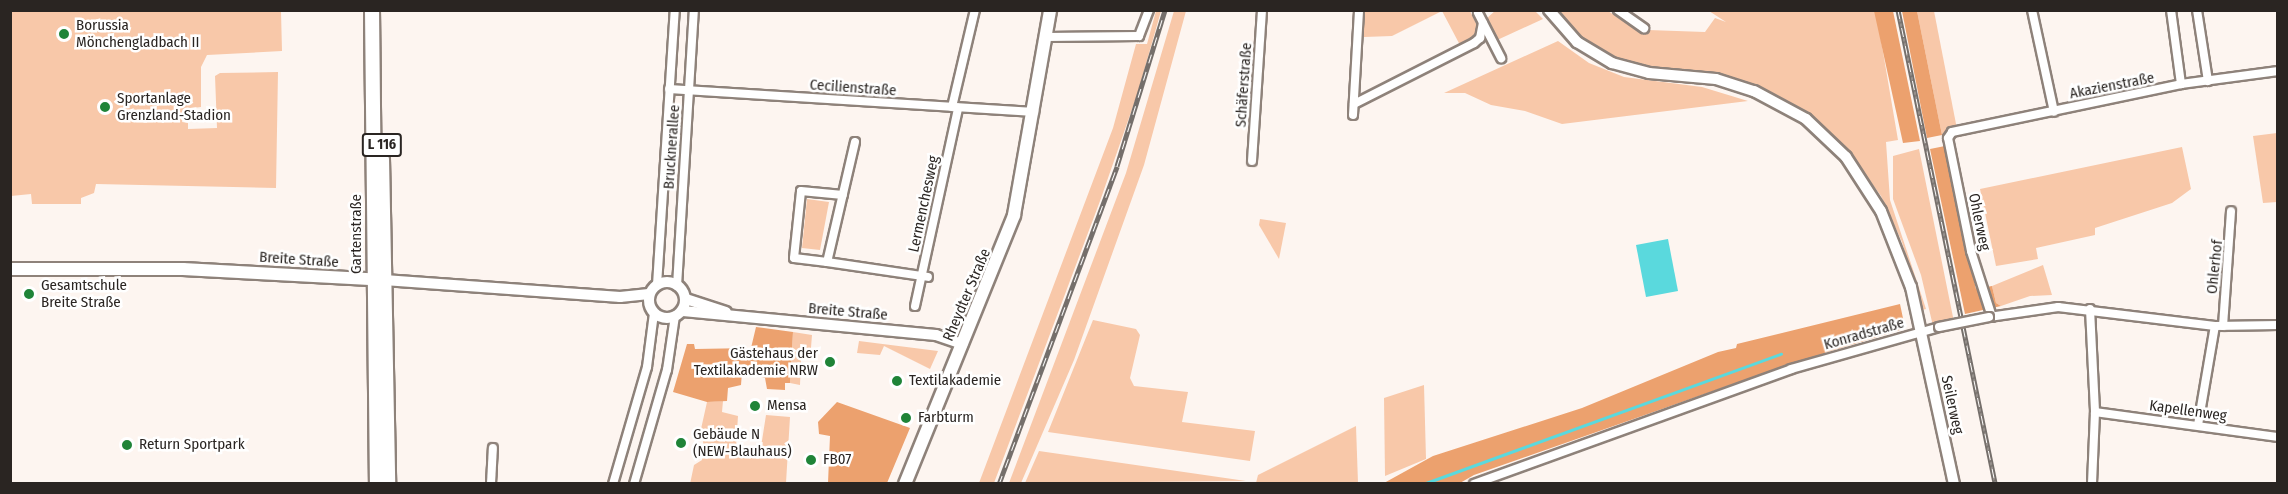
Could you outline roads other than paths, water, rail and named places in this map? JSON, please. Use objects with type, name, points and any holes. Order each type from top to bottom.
[{"type":"main road","name":"Gartenstraße","points":[[372,10],[383,455]]},
{"type":"main road","name":"Gartenstraße","points":[[379,280],[381,10]]},
{"type":"main road","name":"Rheydter Straße","points":[[905,483],[1014,215],[1034,112],[1050,10]]},
{"type":"main road","name":"Breite Straße","points":[[10,269],[183,268],[379,280]]},
{"type":"main road","name":"L 116","points":[[377,483],[383,455]]},
{"type":"main road","name":"L 116","points":[[383,455],[388,483]]},
{"type":"street","name":"Brucknerallee","points":[[657,285],[675,10]]},
{"type":"street","name":"Brucknerallee","points":[[677,286],[694,10]]},
{"type":"street","name":"Lermenchesweg","points":[[915,306],[925,276],[975,10]]},
{"type":"street","points":[[1046,37],[1132,37],[1143,32],[1149,10]]},
{"type":"street","name":"Schäferstraße","points":[[1252,161],[1262,10]]},
{"type":"street","points":[[1353,115],[1359,10]]},
{"type":"street","name":"Seilerweg","points":[[1549,10],[1577,42],[1612,63],[1650,74],[1678,74],[1736,84],[1776,101],[1820,131],[1865,182],[1881,211],[1911,287],[1954,483]]},
{"type":"street","points":[[1618,10],[1644,28]]},
{"type":"street","points":[[2032,10],[2054,112]]},
{"type":"street","points":[[2171,10],[2181,84]]},
{"type":"street","points":[[2197,10],[2208,81]]},
{"type":"street","points":[[1479,11],[1501,58]]},
{"type":"street","points":[[1354,104],[1474,43],[1480,38],[1483,23]]},
{"type":"street","name":"Akazienstraße","points":[[1952,132],[2181,84],[2277,71]]},
{"type":"street","name":"Cecilienstraße","points":[[669,89],[1034,112]]},
{"type":"street","name":"Ohlerweg","points":[[1952,132],[1948,138],[1971,251],[1990,317]]},
{"type":"street","points":[[827,262],[855,142]]},
{"type":"street","points":[[843,195],[801,191],[794,258],[925,276]]},
{"type":"street","name":"Ohlerhof","points":[[2198,425],[2219,326],[2231,211]]},
{"type":"street","name":"Breite Straße","points":[[379,280],[648,299]]},
{"type":"street","points":[[613,483],[647,366],[654,313],[648,299],[657,285],[677,286],[681,309],[667,370],[634,483]]},
{"type":"street","name":"Konradstraße","points":[[1474,483],[1791,369],[1939,327],[2049,307],[2090,309],[2219,326],[2277,325]]},
{"type":"street","name":"Breite Straße","points":[[654,313],[681,309],[848,329],[936,335],[962,344]]},
{"type":"street","points":[[2090,309],[2095,412],[2092,483]]},
{"type":"street","name":"Kapellenweg","points":[[2095,412],[2277,436]]},
{"type":"street","points":[[491,483],[493,448]]},
{"type":"water","points":[[1668,239],[1678,291],[1646,297],[1636,245]]},
{"type":"waterway","points":[[1423,484],[1781,354]]},
{"type":"railway","points":[[999,484],[1117,166],[1165,10]]},
{"type":"railway","points":[[1898,10],[1995,484]]},
{"type":"place","name":"Borussia Mönchengladbach II","points":[[64,34]]},
{"type":"place","name":"Sportanlage Grenzland-Stadion","points":[[105,107]]},
{"type":"place","name":"Gesamtschule Breite Straße","points":[[29,294]]},
{"type":"place","name":"Gästehaus der Textilakademie NRW","points":[[830,362]]},
{"type":"place","name":"Textilakademie","points":[[897,381]]},
{"type":"place","name":"Mensa","points":[[755,406]]},
{"type":"place","name":"Farbturm","points":[[906,418]]},
{"type":"place","name":"Gebäude N (NEW-Blauhaus)","points":[[681,443]]},
{"type":"place","name":"Return Sportpark","points":[[127,445]]},
{"type":"place","name":"FB07","points":[[811,460]]}]
